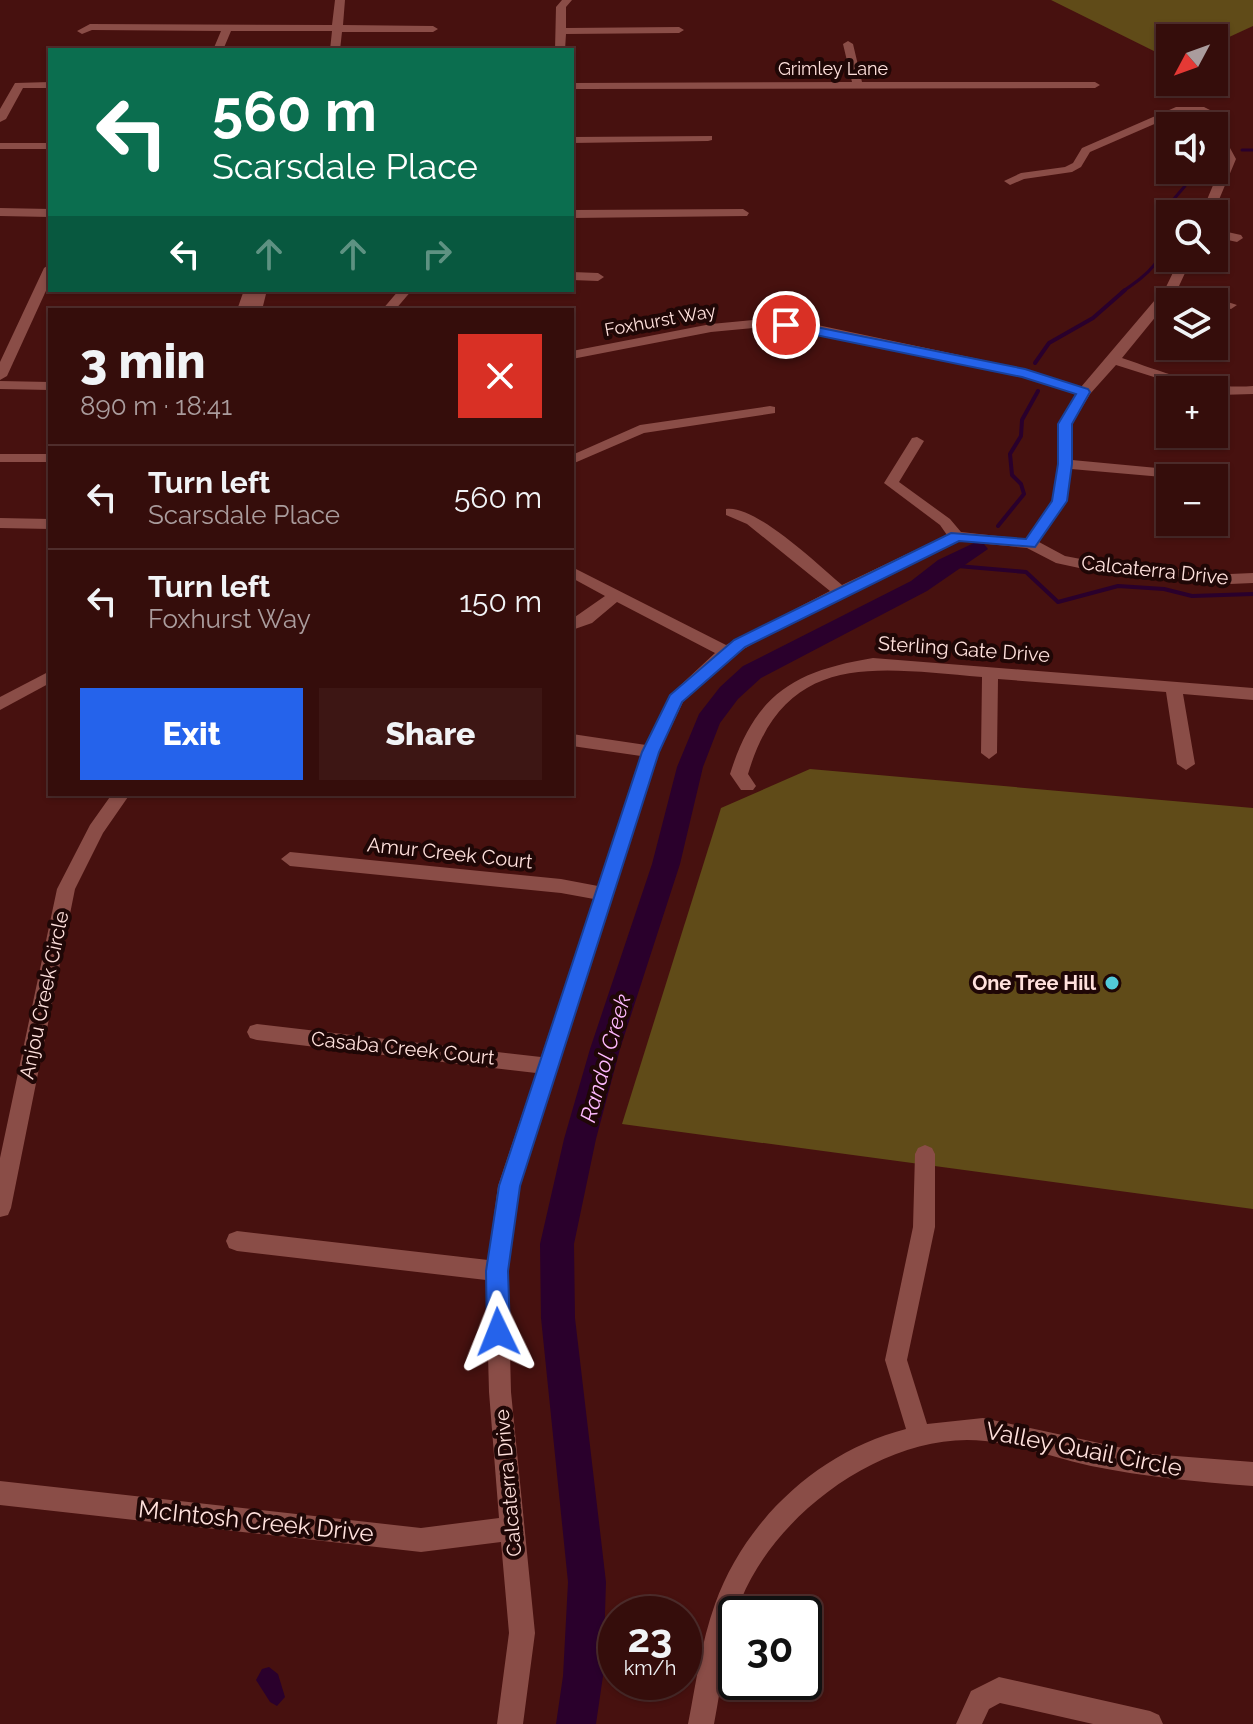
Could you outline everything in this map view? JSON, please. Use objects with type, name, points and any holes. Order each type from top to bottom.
[{"type":"street","points":[[335,48],[340,0]]},
{"type":"street","points":[[560,48],[561,7],[567,0]]},
{"type":"street","points":[[82,31],[90,27],[433,29]]},
{"type":"street","points":[[219,48],[227,28]]},
{"type":"street","points":[[326,48],[337,29]]},
{"type":"street","points":[[561,31],[679,30]]},
{"type":"street","points":[[848,44],[858,86]]},
{"type":"street","points":[[0,119],[19,85],[48,85]]},
{"type":"street","name":"Grimley Lane","points":[[574,86],[1095,85]]},
{"type":"street","points":[[1173,112],[1207,106],[1209,112]]},
{"type":"street","points":[[1010,181],[1021,176],[1068,170],[1077,165],[1086,150],[1156,119]]},
{"type":"street","points":[[574,140],[708,138]]},
{"type":"street","points":[[0,146],[48,146]]},
{"type":"street","points":[[0,212],[48,213]]},
{"type":"street","points":[[574,214],[743,213]]},
{"type":"street","points":[[1228,236],[1237,238]]},
{"type":"street","points":[[0,376],[48,272]]},
{"type":"street","points":[[1172,288],[1179,272]]},
{"type":"street","points":[[574,276],[598,277]]},
{"type":"street","points":[[390,308],[404,292]]},
{"type":"street","points":[[1030,544],[1059,501],[1065,464],[1065,424],[1084,392],[1156,308]]},
{"type":"street","name":"Foxhurst Way","points":[[574,355],[711,328],[764,323],[808,327],[1009,370],[1084,392]]},
{"type":"street","points":[[1114,360],[1201,387],[1242,392],[1253,390]]},
{"type":"street","points":[[0,385],[48,386]]},
{"type":"street","points":[[574,459],[640,429],[770,410]]},
{"type":"street","points":[[917,441],[891,483],[945,522],[956,536]]},
{"type":"street","points":[[0,458],[48,458]]},
{"type":"street","points":[[1065,464],[1156,472]]},
{"type":"street","points":[[731,512],[752,521],[841,592]]},
{"type":"street","points":[[0,523],[48,524]]},
{"type":"street","name":"Calcaterra Drive","points":[[510,1724],[522,1633],[500,1392],[497,1271],[509,1186],[651,752],[676,699],[726,652],[956,536],[1030,544],[1061,560],[1107,569],[1153,569],[1207,580],[1253,578]]},
{"type":"street","points":[[574,573],[726,652]]},
{"type":"street","points":[[574,624],[586,619],[616,595]]},
{"type":"street","name":"Sterling Gate Drive","points":[[747,786],[739,774],[746,746],[777,702],[820,674],[873,663],[1253,694]]},
{"type":"street","points":[[989,753],[990,671]]},
{"type":"street","points":[[0,704],[48,677]]},
{"type":"street","points":[[1174,688],[1186,764]]},
{"type":"street","points":[[0,693],[27,690]]},
{"type":"street","points":[[574,740],[651,752]]},
{"type":"street","name":"Anjou Creek Circle","points":[[0,1208],[66,889],[96,830],[120,796]]},
{"type":"street","name":"Amur Creek Court","points":[[290,859],[561,886],[606,894]]},
{"type":"street","name":"Casaba Creek Court","points":[[257,1032],[549,1066]]},
{"type":"street","points":[[920,1437],[896,1360],[924,1227],[925,1154]]},
{"type":"street","points":[[237,1241],[497,1271]]},
{"type":"street","name":"Valley Quail Circle","points":[[701,1724],[717,1642],[732,1590],[748,1560],[778,1519],[829,1475],[873,1453],[920,1437],[975,1428],[1165,1469],[1253,1474]]},
{"type":"street","name":"McIntosh Creek Drive","points":[[0,1493],[421,1540],[513,1528]]},
{"type":"street","points":[[969,1724],[980,1700],[999,1690],[1150,1724]]},
{"type":"shaded area","points":[[1051,0],[1253,0],[1253,26],[1228,38],[1228,24],[1156,24],[1156,52]]},
{"type":"shaded area","points":[[810,769],[1253,808],[1253,1209],[622,1124],[721,808]]},
{"type":"shaded area","points":[[269,1667],[278,1674],[285,1697],[277,1706],[270,1702],[256,1680],[262,1669]]},
{"type":"waterway","name":"Randol Creek","points":[[1242,150],[1253,150]]},
{"type":"waterway","name":"Randol Creek","points":[[1173,200],[1185,186]]},
{"type":"waterway","name":"Randol Creek","points":[[1122,292],[1156,263]]},
{"type":"waterway","name":"Randol Creek","points":[[1035,363],[1049,343],[1093,318],[1125,290]]},
{"type":"waterway","name":"Randol Creek","points":[[998,526],[1024,494],[1021,484],[1012,475],[1010,454],[1021,436],[1022,420],[1038,391]]},
{"type":"waterway","name":"Randol Creek","points":[[576,1724],[583,1676],[587,1582],[558,1318],[557,1244],[580,1139],[605,1049],[666,864],[690,767],[708,720],[729,693],[752,672],[919,586],[946,565],[976,549]]},
{"type":"waterway","points":[[946,565],[1026,572],[1058,602],[1118,586],[1164,589],[1192,596],[1253,594]]},
{"type":"place","name":"One Tree Hill","points":[[1112,983]]},
{"type":"route","points":[[498,1332],[497,1271],[509,1186],[651,752],[676,699],[726,652],[763,630],[956,536],[1030,544],[1059,501],[1065,464],[1065,424],[1084,392],[1025,373],[786,325]]}]
